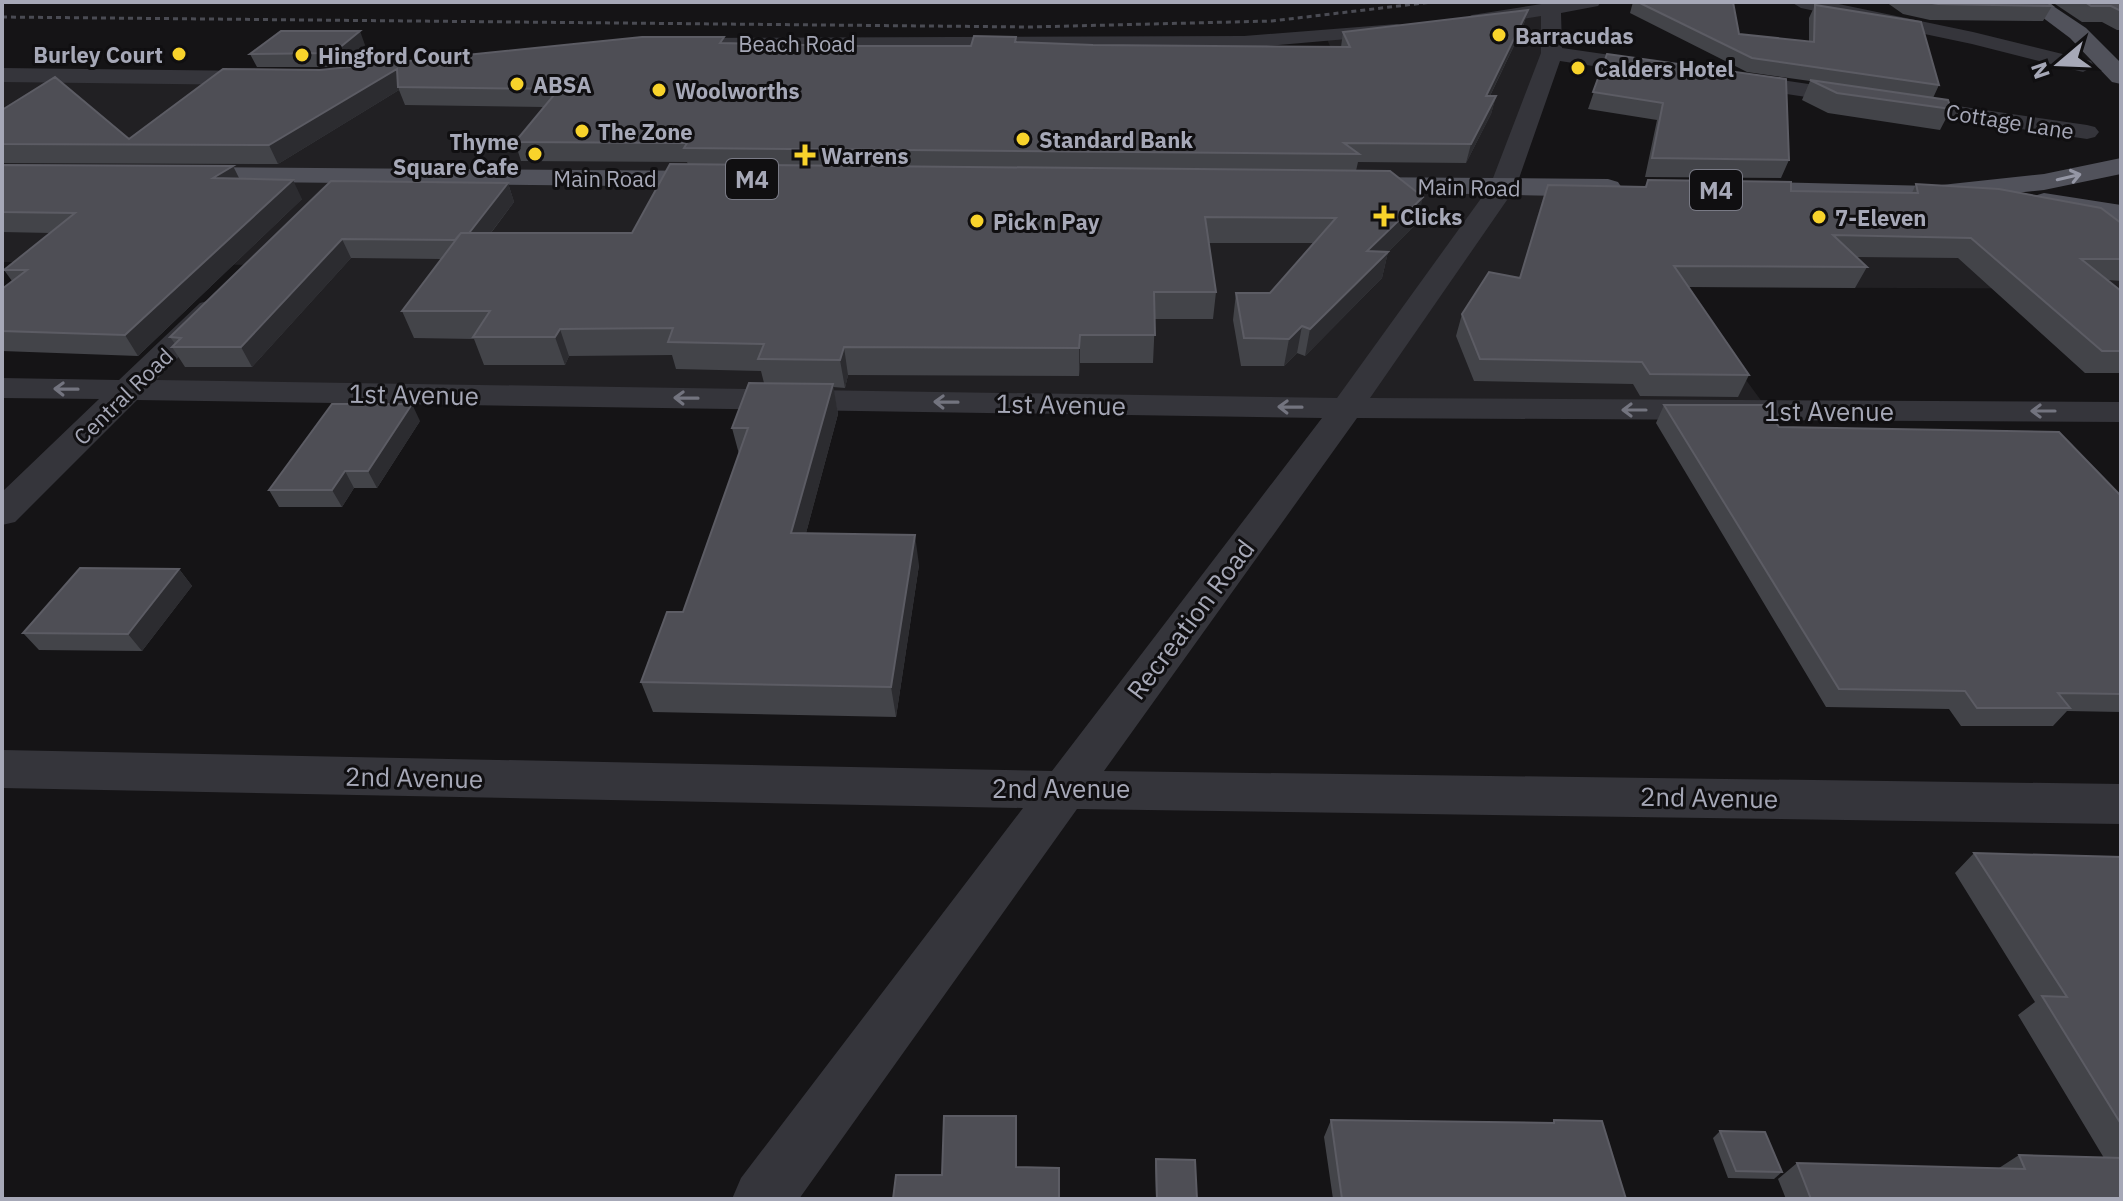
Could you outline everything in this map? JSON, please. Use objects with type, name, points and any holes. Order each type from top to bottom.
[{"type":"main road","points":[[2033,2],[2121,60]]},
{"type":"main road","points":[[2072,29],[2121,77]]},
{"type":"main road","name":"M4","points":[[1929,192],[2044,182],[2121,166]]},
{"type":"main road","name":"Main Road","points":[[147,174],[753,179]]},
{"type":"main road","name":"Main Road","points":[[1316,185],[1627,189]]},
{"type":"main road","name":"M4","points":[[1707,190],[1929,192],[2049,202],[2121,214]]},
{"type":"street","points":[[1456,23],[1591,2]]},
{"type":"street","points":[[1801,2],[1973,38],[2083,66]]},
{"type":"street","name":"Recreation Road","points":[[762,1199],[1347,408],[1503,187],[1552,53],[1551,9]]},
{"type":"street","name":"Beach Road","points":[[653,44],[1255,42],[1414,28]]},
{"type":"street","points":[[1973,38],[2072,29]]},
{"type":"street","points":[[1552,53],[1683,72]]},
{"type":"street","points":[[2,75],[287,79]]},
{"type":"street","name":"Cottage Lane","points":[[1714,77],[2087,132]]},
{"type":"street","points":[[324,199],[345,176]]},
{"type":"street","name":"Central Road","points":[[2,513],[235,285]]},
{"type":"street","name":"1st Avenue","points":[[2,388],[1347,408],[2121,412]]},
{"type":"street","name":"2nd Avenue","points":[[2,769],[1064,789],[2121,804]]},
{"type":"shaded area","points":[[1551,9],[1552,53],[1503,186],[2121,245],[2121,289],[1678,287],[1768,410],[129,389],[256,265],[2,262],[2,75],[1354,101],[1326,37]]},
{"type":"building","points":[[1638,2],[1733,2],[1739,34],[1814,42],[1815,5],[1921,22],[1939,85],[1752,58]]},
{"type":"building","points":[[1926,2],[2047,2],[2052,6],[1938,4]]},
{"type":"building","points":[[2085,2],[2121,2],[2121,11],[2111,6],[2091,6]]},
{"type":"building","points":[[1528,10],[1486,96],[1496,96],[1471,144],[1344,143],[1359,154],[684,148],[687,143],[515,142],[559,89],[398,87],[397,69],[269,145],[2,144],[2,110],[55,77],[129,139],[223,69],[320,70],[642,37],[724,37],[720,43],[848,46],[971,46],[974,36],[1016,37],[1015,42],[1093,45],[1350,47],[1343,32]]},
{"type":"building","points":[[281,31],[360,31],[333,53],[250,54]]},
{"type":"building","points":[[1607,54],[1786,79],[1789,160],[1652,158],[1663,103],[1593,92]]},
{"type":"building","points":[[1810,80],[1948,100],[1951,109],[1837,93]]},
{"type":"building","points":[[670,164],[1390,171],[1423,197],[1367,251],[1388,252],[1310,329],[1302,326],[1289,339],[1244,338],[1236,293],[1270,293],[1336,218],[1205,217],[1216,292],[1154,292],[1155,335],[1080,335],[1079,348],[844,347],[840,360],[758,359],[764,344],[668,342],[673,328],[560,329],[555,337],[473,337],[490,311],[402,311],[461,233],[632,233]]},
{"type":"building","points":[[2,165],[233,166],[213,178],[293,180],[125,335],[2,331],[2,289],[27,270],[4,270],[75,213],[2,212]]},
{"type":"building","points":[[1648,180],[1791,182],[1791,191],[1918,193],[1916,184],[1999,189],[2101,208],[2121,223],[2121,259],[2081,259],[2121,291],[2121,351],[2102,351],[1971,238],[1833,235],[1867,267],[1674,266],[1749,375],[1650,374],[1642,362],[1480,359],[1462,314],[1489,272],[1520,278],[1548,185],[1646,187]]},
{"type":"building","points":[[331,181],[508,183],[469,233],[461,233],[455,240],[342,239],[241,347],[172,347],[181,338],[170,337]]},
{"type":"building","points":[[749,383],[833,384],[791,533],[915,535],[891,687],[641,682],[667,612],[683,612],[748,428],[732,428]]},
{"type":"building","points":[[332,404],[412,404],[368,471],[345,471],[332,490],[269,490]]},
{"type":"building","points":[[1664,405],[1764,405],[1779,427],[2059,432],[2121,496],[2121,694],[2058,693],[2070,708],[1977,708],[1965,691],[1839,689]]},
{"type":"building","points":[[80,568],[179,569],[128,634],[23,633]]},
{"type":"building","points":[[1974,853],[2121,857],[2121,1124],[2042,996],[2067,997]]},
{"type":"building","points":[[944,1116],[1016,1116],[1016,1167],[1059,1168],[1059,1199],[893,1199],[896,1175],[942,1175]]},
{"type":"building","points":[[1331,1120],[1602,1121],[1626,1199],[1342,1199]]},
{"type":"building","points":[[1720,1131],[1765,1132],[1782,1172],[1736,1171]]},
{"type":"building","points":[[2019,1155],[2121,1158],[2121,1199],[1811,1199],[1797,1163],[2025,1169]]},
{"type":"building","points":[[1156,1159],[1195,1160],[1197,1199],[1157,1199]]},
{"type":"railway","points":[[2,17],[1030,27],[1272,21],[1432,2]]},
{"type":"place","name":"Barracudas","points":[[1499,35]]},
{"type":"place","name":"Burley Court","points":[[179,54]]},
{"type":"place","name":"Hingford Court","points":[[302,55]]},
{"type":"place","name":"Calders Hotel","points":[[1578,68]]},
{"type":"place","name":"ABSA","points":[[517,84]]},
{"type":"place","name":"Woolworths","points":[[659,90]]},
{"type":"place","name":"The Zone","points":[[582,131]]},
{"type":"place","name":"Standard Bank","points":[[1023,139]]},
{"type":"place","name":"Thyme Square Cafe","points":[[535,154]]},
{"type":"place","name":"Warrens","points":[[805,155]]},
{"type":"place","name":"Clicks","points":[[1384,216]]},
{"type":"place","name":"7-Eleven","points":[[1819,217]]},
{"type":"place","name":"Pick n Pay","points":[[977,221]]}]
